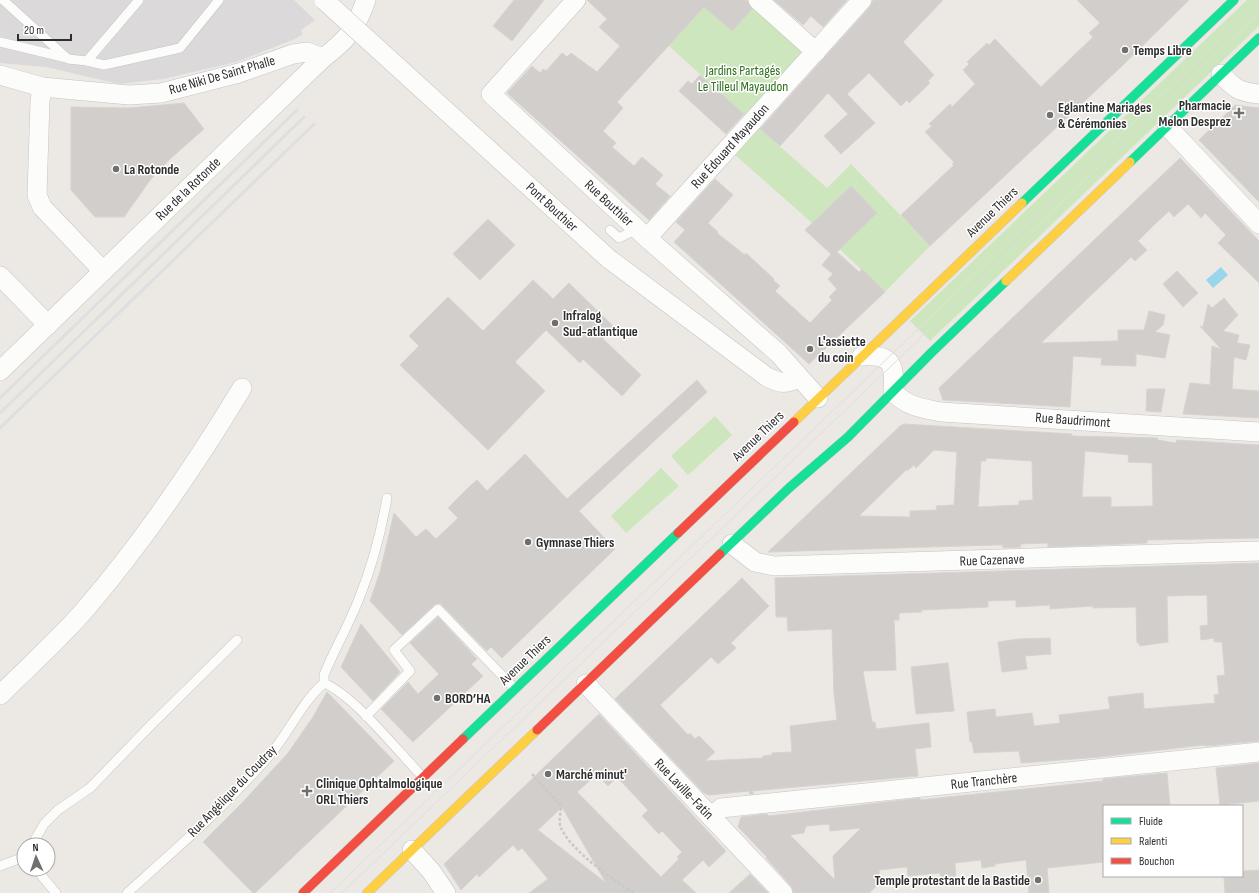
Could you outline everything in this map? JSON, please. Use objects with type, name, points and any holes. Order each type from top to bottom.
[{"type":"street","name":"Pont Bouthier","points":[[324,0],[609,259],[767,377],[780,383],[790,383],[798,378]]},
{"type":"street","name":"Rue de la Rotonde","points":[[0,371],[322,58],[343,42],[360,18],[366,0]]},
{"type":"street","name":"Rue Bouthier","points":[[576,0],[491,94],[642,234],[779,354],[798,378],[818,398]]},
{"type":"street","points":[[758,0],[816,52]]},
{"type":"street","name":"Rue Édouard Mayaudon","points":[[642,234],[816,52],[862,0]]},
{"type":"street","name":"Avenue Thiers","points":[[303,893],[1234,0]]},
{"type":"street","points":[[367,893],[789,488],[848,437],[931,353],[1259,38]]},
{"type":"street","name":"Rue Niki De Saint Phalle","points":[[0,75],[42,87],[129,95],[161,93],[239,73],[292,54],[307,52],[322,58]]},
{"type":"street","points":[[1221,74],[1235,88],[1242,92],[1259,94]]},
{"type":"street","points":[[42,87],[40,101],[37,195],[42,207],[103,271]]},
{"type":"street","points":[[1167,126],[1259,224]]},
{"type":"street","points":[[0,276],[48,325]]},
{"type":"street","points":[[862,356],[876,355],[886,360],[892,366],[894,373],[893,392]]},
{"type":"street","points":[[0,695],[87,607],[136,546],[181,485],[242,388]]},
{"type":"street","name":"Rue Baudrimont","points":[[893,392],[902,401],[913,406],[941,412],[1259,432]]},
{"type":"street","name":"Rue Cazenave","points":[[732,544],[754,562],[774,566],[1259,551]]},
{"type":"street","name":"Rue Laville-Fatin","points":[[586,684],[783,893]]},
{"type":"street","name":"Rue Tranchère","points":[[712,817],[721,808],[1259,752]]},
{"type":"street","points":[[412,850],[431,871],[446,893]]},
{"type":"lane","points":[[3,0],[68,59]]},
{"type":"lane","points":[[87,61],[139,0]]},
{"type":"lane","points":[[0,42],[68,59],[104,65],[180,48],[219,0]]},
{"type":"lane","points":[[610,230],[619,238],[642,234]]},
{"type":"lane","points":[[387,498],[375,556],[360,597],[324,675],[324,683],[333,687],[366,716],[423,777]]},
{"type":"lane","points":[[366,716],[410,671],[394,650],[438,609],[515,689]]},
{"type":"lane","points":[[37,837],[44,824],[58,810],[90,788],[237,640]]},
{"type":"lane","name":"Rue Angélique du Coudray","points":[[127,893],[197,830],[241,786],[270,755],[312,693],[324,683]]},
{"type":"lane","points":[[0,866],[16,860]]},
{"type":"lane","points":[[43,877],[56,893]]},
{"type":"path","points":[[532,774],[561,806],[560,827],[572,843],[598,869],[635,893]]},
{"type":"path","points":[[624,893],[627,889]]},
{"type":"shaded area","points":[[0,0],[294,0],[315,20],[301,30],[303,34],[295,39],[236,62],[163,79],[119,84],[46,67],[0,63]]},
{"type":"green space","points":[[1247,0],[1259,0],[1259,26],[930,341],[910,321]]},
{"type":"green space","name":"Jardins Partagés Le Tilleul Mayaudon","points":[[755,5],[807,52],[747,117],[668,45],[704,7],[732,31]]},
{"type":"green space","points":[[758,127],[827,188],[851,164],[930,246],[885,292],[812,223],[734,154]]},
{"type":"green space","points":[[715,416],[732,435],[688,475],[671,456]]},
{"type":"green space","points":[[661,468],[679,486],[626,533],[611,516]]},
{"type":"water","points":[[1221,267],[1228,275],[1213,288],[1206,280]]},
{"type":"building","points":[[514,0],[544,0],[512,41],[493,26]]},
{"type":"building","points":[[587,0],[747,0],[752,9],[732,31],[704,7],[617,102],[623,108],[603,131],[616,143],[612,147],[634,166],[642,157],[663,175],[655,184],[670,196],[649,220],[507,93],[532,66],[540,73],[543,69],[546,71],[562,53],[567,57],[571,53],[597,72],[620,46],[599,27],[607,19]]},
{"type":"building","points":[[774,0],[847,0],[823,27],[811,16],[803,25]]},
{"type":"building","points":[[873,0],[943,0],[903,42],[934,75],[928,81],[930,83],[909,103],[907,100],[901,106],[869,73],[847,94],[875,123],[841,154],[824,136],[848,114],[828,93],[780,146],[760,129],[870,7]]},
{"type":"building","points":[[1077,0],[1189,0],[1122,66],[930,246],[901,215],[954,165],[952,164],[954,162],[925,132],[932,126],[929,124],[950,104],[952,107],[975,84],[963,70],[969,64],[967,62],[987,43],[989,45],[995,39],[1041,87],[1093,37],[1089,33],[1100,23]]},
{"type":"building","points":[[700,75],[744,114],[726,134],[679,91],[688,81],[692,84]]},
{"type":"building","name":"La Rotonde","points":[[184,103],[204,129],[170,159],[151,179],[124,217],[95,217],[71,190],[71,107],[129,108]]},
{"type":"building","points":[[1235,105],[1259,108],[1259,202],[1199,140]]},
{"type":"building","points":[[1180,158],[1259,241],[1259,283],[1218,243],[1226,235],[1205,213],[1201,218],[1188,204],[1174,217],[1169,211],[1138,241],[1147,250],[1135,261],[1131,257],[1041,343],[1118,341],[1118,330],[1144,330],[1149,311],[1165,315],[1163,325],[1155,332],[1170,335],[1165,358],[1136,354],[1136,366],[1101,365],[1102,358],[1073,356],[1070,407],[943,400],[939,388]]},
{"type":"building","points":[[715,179],[733,195],[708,223],[718,232],[717,233],[745,255],[746,253],[774,279],[773,280],[780,286],[775,291],[810,323],[832,300],[829,297],[837,289],[828,279],[833,274],[822,265],[831,254],[805,230],[851,186],[877,213],[837,252],[859,272],[862,269],[885,292],[809,364],[674,242],[685,230],[676,222]]},
{"type":"building","points":[[488,219],[515,245],[480,280],[453,254]]},
{"type":"building","points":[[1177,271],[1198,293],[1183,307],[1163,284]]},
{"type":"building","points":[[533,280],[553,299],[569,283],[614,327],[603,339],[641,375],[622,396],[583,359],[580,363],[546,330],[515,362],[545,391],[488,450],[400,365],[419,346],[409,336],[448,297],[483,331]]},
{"type":"building","points":[[1224,298],[1238,315],[1223,331],[1239,335],[1237,343],[1250,345],[1246,360],[1234,357],[1232,389],[1259,391],[1259,418],[1183,414],[1190,383],[1210,385],[1212,346],[1221,349],[1200,326],[1203,327],[1208,304],[1212,308]]},
{"type":"building","points":[[697,380],[707,392],[579,511],[615,549],[502,658],[491,647],[487,651],[440,603],[434,605],[402,635],[370,601],[380,572],[394,513],[416,537],[426,529],[436,539],[458,518],[448,508],[470,486],[477,480],[487,491],[525,454],[567,499]]},
{"type":"building","points":[[1147,389],[1165,389],[1161,412],[1146,411]]},
{"type":"building","points":[[904,424],[1072,434],[1072,436],[1158,438],[1157,440],[1176,443],[1177,440],[1259,445],[1259,538],[1147,540],[1147,543],[1048,547],[1048,543],[1020,544],[1021,547],[1003,548],[1003,545],[994,545],[768,552],[900,426]],"holes":[[[934,450],[957,452],[954,505],[936,506],[937,510],[910,511],[910,517],[859,516],[907,469],[907,471],[914,465],[916,468]],[[1085,451],[1129,455],[1128,462],[1152,463],[1153,506],[1111,507],[1111,497],[1082,497]],[[986,458],[1032,461],[1033,500],[1019,501],[1019,505],[978,507],[981,461],[986,461]]]},
{"type":"building","points":[[1259,563],[1259,741],[1207,746],[1203,745],[1100,757],[1021,763],[1019,751],[974,753],[972,742],[970,742],[967,712],[995,709],[996,717],[1032,713],[1034,726],[1060,723],[1059,715],[1110,709],[1108,697],[1143,693],[1144,709],[1215,703],[1214,695],[1219,694],[1217,676],[1225,675],[1222,642],[1214,642],[1214,638],[1201,640],[1200,626],[1208,625],[1207,595],[1167,596],[1168,642],[1140,646],[1139,643],[1137,643],[1136,607],[1093,608],[1093,606],[1050,609],[1050,605],[1016,607],[1016,600],[988,601],[988,607],[921,610],[922,612],[899,613],[899,620],[894,620],[896,670],[863,671],[872,722],[875,722],[876,729],[929,723],[931,747],[915,749],[918,776],[752,791],[754,794],[749,794],[750,791],[709,795],[704,793],[615,699],[742,578],[769,606],[731,643],[736,648],[718,664],[711,657],[660,705],[688,735],[690,733],[695,739],[699,736],[715,752],[705,761],[763,758],[763,756],[772,755],[772,753],[792,752],[790,726],[837,720],[834,694],[832,629],[788,631],[787,617],[776,617],[775,578]]},
{"type":"building","name":"BORD’HA","points":[[438,617],[477,659],[471,664],[483,676],[413,742],[381,709],[408,682],[418,694],[439,674],[410,643]]},
{"type":"building","points":[[361,624],[400,672],[373,701],[341,667]]},
{"type":"building","points":[[1050,638],[1051,654],[1025,656],[1027,669],[1002,672],[998,642],[1018,639]]},
{"type":"building","points":[[948,663],[954,711],[916,714],[911,667]]},
{"type":"building","name":"Clinique Ophtalmologique ORL Thiers","points":[[327,692],[394,761],[255,893],[253,893],[203,842],[241,804],[288,753],[313,717]]},
{"type":"building","points":[[599,714],[726,851],[709,867],[703,860],[682,880],[696,893],[529,893],[548,879],[522,848],[518,851],[513,845],[479,877],[477,874],[461,890],[444,864]],"holes":[[[597,774],[608,786],[617,777],[648,810],[642,816],[659,834],[662,831],[682,852],[677,857],[679,859],[661,877],[577,792]],[[562,807],[606,883],[538,830]]]},
{"type":"building","points":[[1259,763],[1259,801],[1220,805],[1216,768]]},
{"type":"building","points":[[1167,773],[1170,805],[1103,805],[1103,862],[1047,868],[1049,893],[1029,893],[1026,860],[995,864],[995,866],[982,868],[981,860],[955,863],[956,878],[941,879],[940,873],[908,876],[907,867],[879,870],[880,883],[869,893],[794,893],[791,886],[766,858],[767,857],[738,827],[741,817],[767,814],[769,816],[920,798],[920,800],[1103,781],[1103,779]],"holes":[[[829,824],[830,831],[861,828],[833,856],[835,880],[790,835],[804,833],[806,826]]]},
{"type":"building","points":[[1259,870],[1259,893],[1225,893],[1224,878],[1243,877],[1243,871]]},
{"type":"building","points":[[750,874],[768,893],[729,893]]},
{"type":"tram line","points":[[330,893],[1259,2]]},
{"type":"tram line","points":[[342,893],[1259,13]]},
{"type":"railway","points":[[0,398],[297,110]]},
{"type":"railway","points":[[0,413],[304,117]]},
{"type":"railway","points":[[0,428],[314,124]]},
{"type":"traffic: fast","points":[[1022,203],[1234,0]]},
{"type":"traffic: fast","points":[[1130,162],[1259,38]]},
{"type":"traffic: fast","points":[[720,554],[789,488],[848,437],[931,353],[1006,281]]},
{"type":"traffic: fast","points":[[463,739],[678,533]]},
{"type":"traffic: slow","points":[[1006,281],[1130,162]]},
{"type":"traffic: slow","points":[[794,422],[1022,203]]},
{"type":"traffic: slow","points":[[367,893],[537,730]]},
{"type":"traffic: jam","points":[[678,533],[794,422]]},
{"type":"traffic: jam","points":[[537,730],[720,554]]},
{"type":"traffic: jam","points":[[303,893],[463,739]]},
{"type":"place","name":"Temps Libre","points":[[1125,50]]},
{"type":"place","name":"Pharmacie Melon Desprez","points":[[1239,113]]},
{"type":"place","name":"Eglantine Mariages & Cérémonies","points":[[1050,115]]},
{"type":"place","name":"La Rotonde","points":[[116,169]]},
{"type":"place","name":"Infralog Sud-atlantique","points":[[555,323]]},
{"type":"place","name":"L'assiette du coin","points":[[810,349]]},
{"type":"place","name":"Gymnase Thiers","points":[[528,542]]},
{"type":"place","name":"BORD’HA","points":[[437,698]]},
{"type":"place","name":"Marché minut'","points":[[548,774]]},
{"type":"place","name":"Clinique Ophtalmologique ORL Thiers","points":[[307,791]]},
{"type":"place","name":"Temple protestant de la Bastide","points":[[1038,880]]}]
